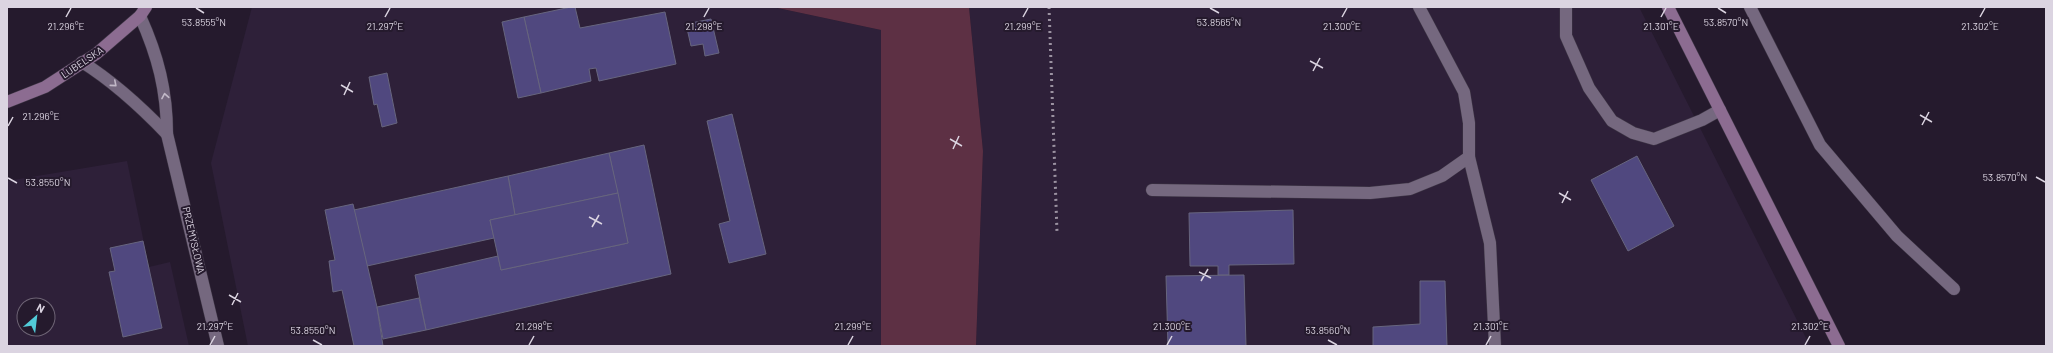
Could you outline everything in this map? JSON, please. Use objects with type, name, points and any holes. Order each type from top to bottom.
[{"type":"street","points":[[1419,7],[1464,92],[1469,123],[1470,157],[1490,243],[1495,346]]},
{"type":"street","points":[[1566,7],[1566,36],[1589,88],[1612,121],[1633,133],[1654,139],[1702,120],[1720,110]]},
{"type":"street","points":[[1668,7],[1840,346]]},
{"type":"street","points":[[1750,7],[1820,145],[1897,236],[1954,289]]},
{"type":"street","name":"LUBELSKA","points":[[7,102],[45,86],[96,54],[143,12]]},
{"type":"street","name":"PRZEMYSŁOWA","points":[[143,12],[162,77],[167,107],[167,134],[218,346]]},
{"type":"street","points":[[82,62],[108,79],[144,110],[167,134]]},
{"type":"street","points":[[1152,190],[1370,193],[1410,189],[1442,176],[1470,157]]},
{"type":"shaded area","points":[[252,7],[773,7],[881,30],[881,346],[248,346],[211,163]]},
{"type":"shaded area","points":[[773,7],[969,7],[983,151],[976,346],[881,346],[881,30]]},
{"type":"shaded area","points":[[969,7],[1639,7],[1810,346],[976,346],[983,151]]},
{"type":"shaded area","points":[[127,161],[149,267],[170,262],[189,346],[7,346],[7,181]]},
{"type":"building","points":[[575,7],[580,28],[665,12],[676,64],[599,81],[596,68],[589,69],[591,81],[541,93],[524,17]]},
{"type":"building","points":[[524,17],[541,93],[518,98],[502,22]]},
{"type":"building","points":[[711,19],[719,53],[705,56],[703,44],[691,46],[686,24]]},
{"type":"building","points":[[387,73],[397,123],[382,127],[377,104],[374,105],[369,77]]},
{"type":"building","points":[[732,114],[766,254],[729,263],[719,224],[730,221],[707,121]]},
{"type":"building","points":[[644,145],[671,274],[426,330],[415,275],[498,256],[501,270],[628,243],[609,153]]},
{"type":"building","points":[[609,153],[618,193],[515,215],[508,176]]},
{"type":"building","points":[[1637,156],[1674,226],[1628,251],[1591,180]]},
{"type":"building","points":[[508,176],[515,215],[490,220],[494,238],[367,266],[354,210]]},
{"type":"building","points":[[618,193],[628,243],[501,270],[490,220]]},
{"type":"building","points":[[353,204],[377,307],[383,346],[354,346],[342,290],[333,292],[329,261],[335,260],[325,210]]},
{"type":"building","points":[[1293,210],[1294,264],[1229,265],[1229,275],[1218,275],[1218,266],[1190,266],[1189,213]]},
{"type":"building","points":[[143,241],[162,328],[123,337],[109,272],[115,271],[110,248]]},
{"type":"building","points":[[1244,275],[1246,346],[1168,346],[1166,276]]},
{"type":"building","points":[[1420,281],[1445,281],[1447,346],[1373,346],[1373,327],[1420,324]]},
{"type":"building","points":[[419,298],[426,330],[383,339],[377,307]]},
{"type":"railway","points":[[1049,7],[1057,232]]}]
